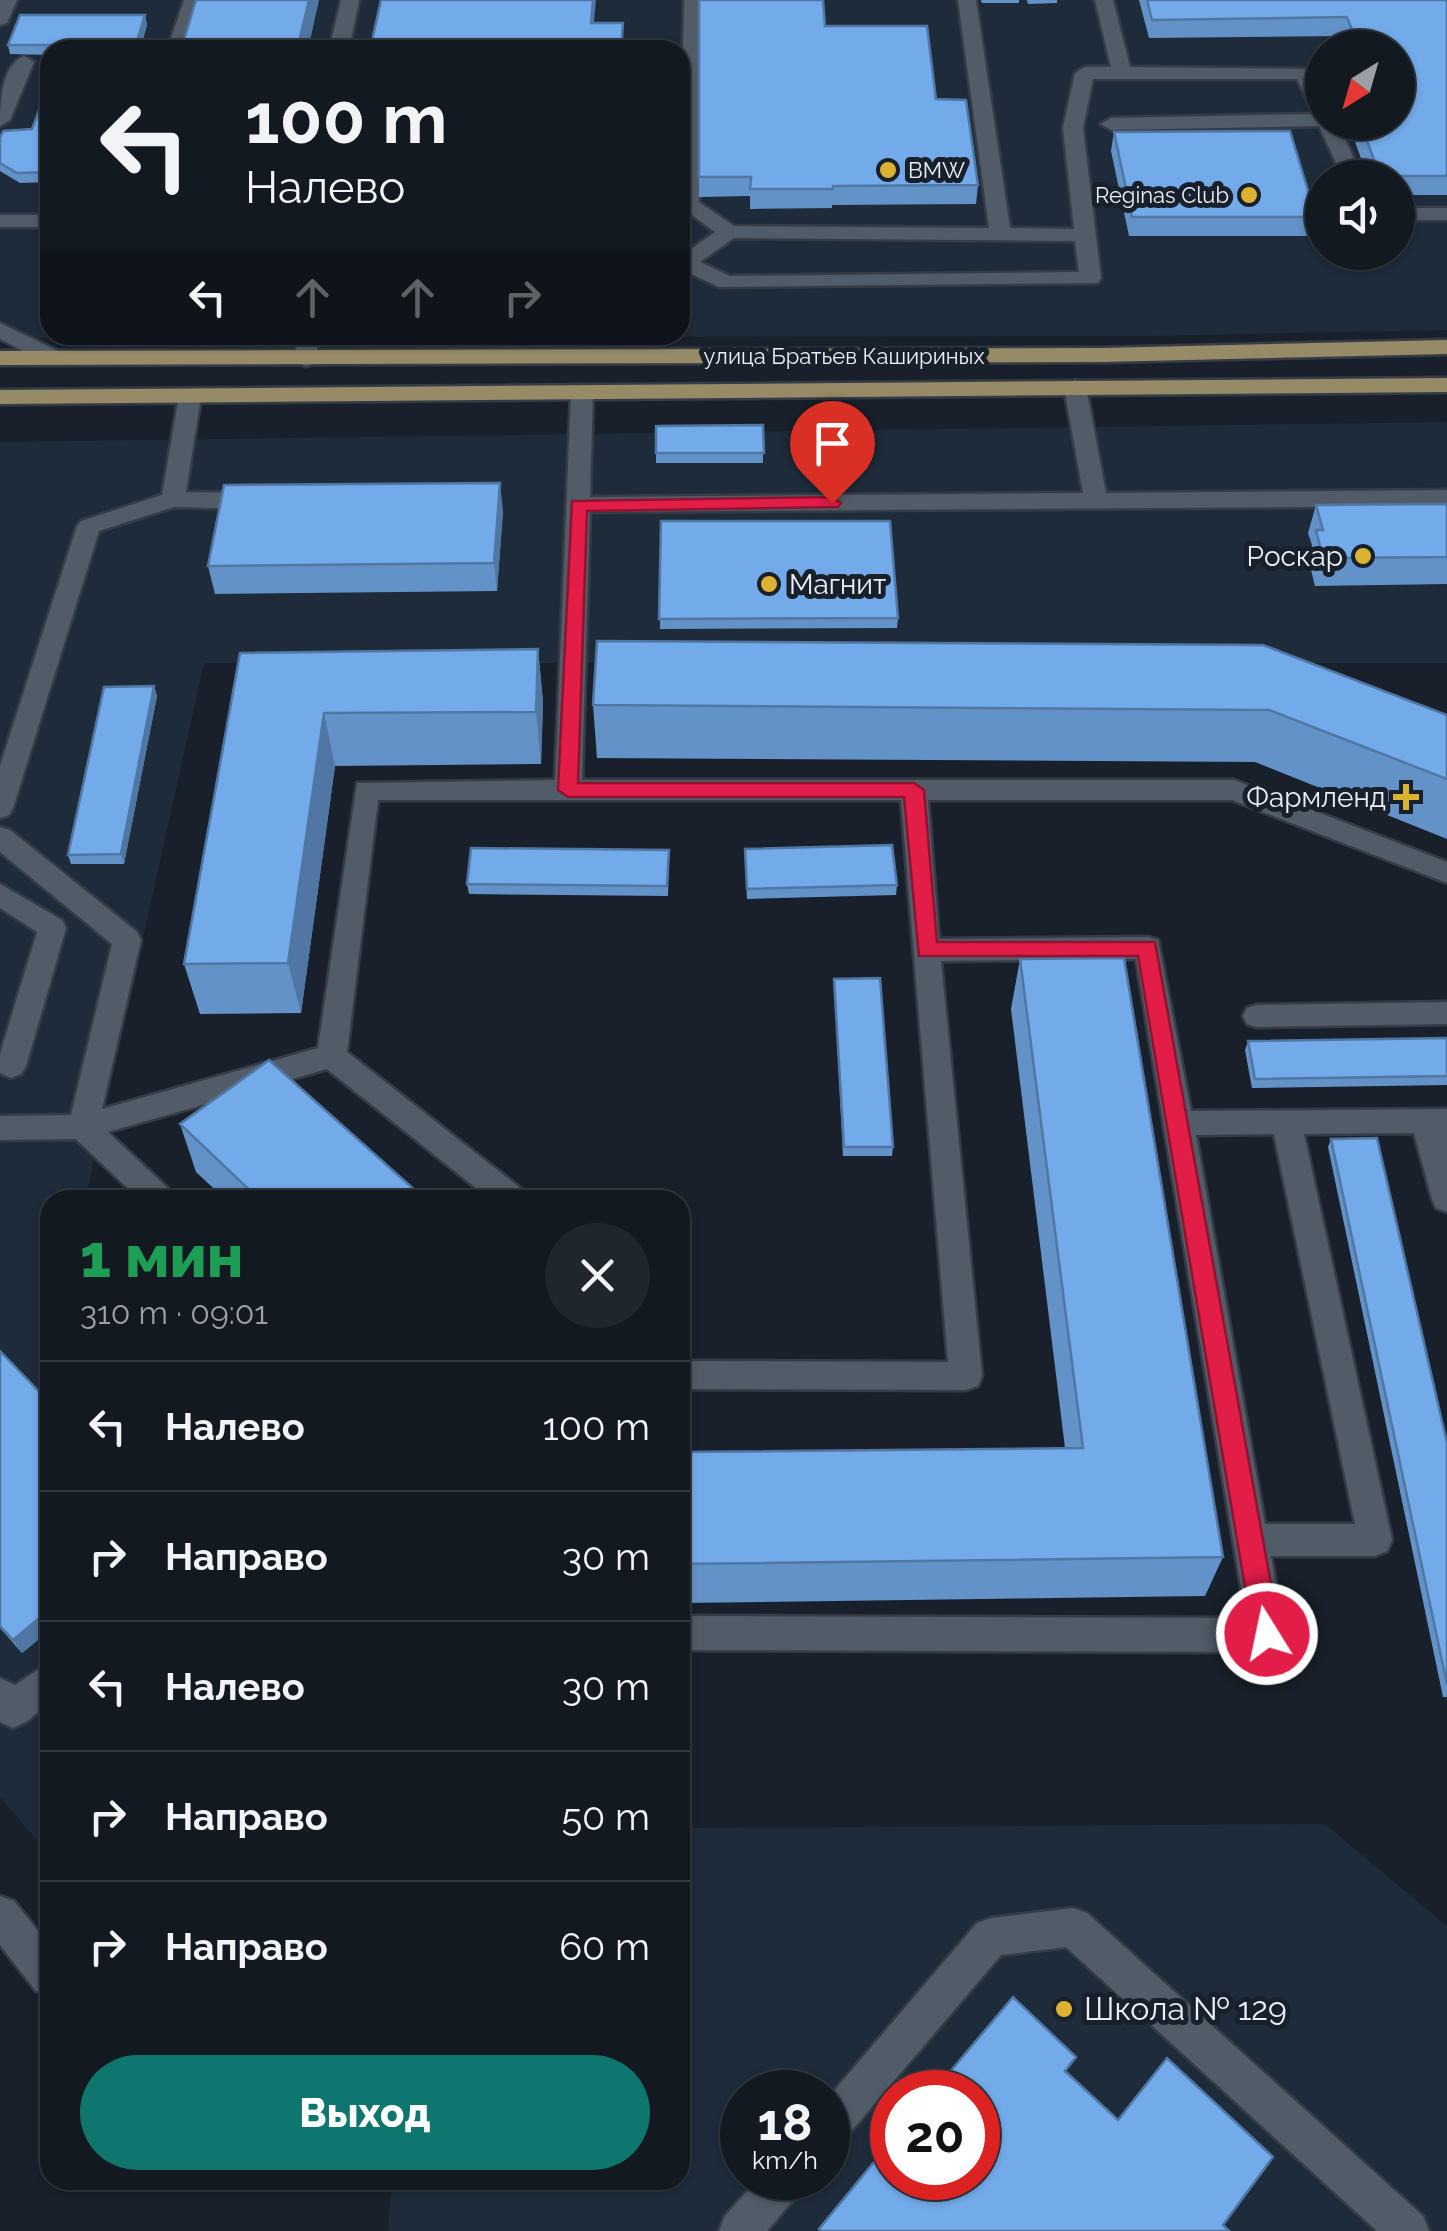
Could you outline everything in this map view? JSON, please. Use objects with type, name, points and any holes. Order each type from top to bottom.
[{"type":"main road","name":"улица Братьев Кашириных","points":[[0,358],[1102,355],[1447,347]]},
{"type":"main road","name":"улица Братьев Кашириных","points":[[0,397],[1447,385]]},
{"type":"lane","points":[[0,18],[8,0]]},
{"type":"lane","points":[[180,40],[192,0]]},
{"type":"lane","points":[[341,40],[350,0]]},
{"type":"lane","points":[[693,0],[690,204],[730,232]]},
{"type":"lane","points":[[967,0],[1000,231]]},
{"type":"lane","points":[[1104,0],[1122,73]]},
{"type":"lane","points":[[0,120],[24,62]]},
{"type":"lane","points":[[690,265],[727,282],[1090,274],[1072,128],[1086,73],[1305,75]]},
{"type":"lane","points":[[1112,124],[1305,119]]},
{"type":"lane","points":[[1415,214],[1447,214]]},
{"type":"lane","points":[[0,221],[40,222]]},
{"type":"lane","points":[[690,260],[730,232],[1000,231],[1085,235]]},
{"type":"lane","points":[[0,330],[54,358]]},
{"type":"lane","points":[[305,359],[308,345]]},
{"type":"lane","points":[[1075,387],[1096,502]]},
{"type":"lane","points":[[568,790],[582,392]]},
{"type":"lane","points":[[173,500],[190,396]]},
{"type":"lane","points":[[578,505],[1447,498]]},
{"type":"lane","points":[[0,808],[89,526],[173,500],[290,502]]},
{"type":"lane","points":[[332,1056],[366,790],[1234,790],[1447,872]]},
{"type":"lane","points":[[690,1375],[966,1376],[914,790]]},
{"type":"lane","points":[[0,837],[127,940],[83,1127]]},
{"type":"lane","points":[[0,894],[52,928],[11,1066]]},
{"type":"lane","points":[[690,1633],[1267,1634],[1148,948],[926,950]]},
{"type":"lane","points":[[1257,1016],[1447,1014]]},
{"type":"lane","points":[[0,1128],[83,1127],[332,1056]]},
{"type":"lane","points":[[332,1056],[500,1190]]},
{"type":"lane","points":[[1178,1124],[1436,1121],[1447,1199]]},
{"type":"lane","points":[[1250,1540],[1375,1540],[1288,1123]]},
{"type":"lane","points":[[83,1127],[149,1190]]},
{"type":"lane","points":[[0,1695],[13,1710],[40,1687]]},
{"type":"lane","points":[[0,1915],[40,1965]]},
{"type":"lane","points":[[850,2102],[991,1937],[1073,1927],[1408,2231]]},
{"type":"lane","points":[[740,2231],[767,2200]]},
{"type":"shaded area","points":[[0,0],[1447,0],[1447,330],[1145,336],[690,337],[690,40],[40,40],[40,338],[0,338]]},
{"type":"shaded area","points":[[1447,422],[1447,663],[204,663],[87,1190],[40,1190],[40,1843],[0,1797],[0,442]]},
{"type":"shaded area","name":"Школа № 129","points":[[1325,1824],[1447,1926],[1447,2231],[388,2231],[391,2190],[690,2190],[690,1828]]},
{"type":"building","points":[[196,0],[309,0],[299,40],[184,40]]},
{"type":"building","points":[[381,0],[593,0],[591,23],[623,23],[622,40],[372,40]]},
{"type":"building","points":[[699,0],[823,0],[825,26],[927,26],[936,99],[966,100],[978,185],[750,189],[751,177],[699,177]]},
{"type":"building","points":[[1147,0],[1447,0],[1447,176],[1415,176],[1415,160],[1374,160],[1367,140],[1415,140],[1415,30],[1352,30],[1347,17],[1152,20]]},
{"type":"building","points":[[20,15],[145,15],[137,40],[40,40],[40,45],[8,45]]},
{"type":"building","points":[[40,108],[40,172],[17,173],[0,163],[3,131],[32,129]]},
{"type":"building","points":[[1290,131],[1305,181],[1305,217],[1132,217],[1114,132]]},
{"type":"building","points":[[763,425],[764,453],[656,453],[656,426]]},
{"type":"building","points":[[500,483],[494,563],[208,566],[224,485]]},
{"type":"building","points":[[1447,504],[1447,557],[1323,558],[1316,530],[1323,530],[1316,505]]},
{"type":"building","points":[[661,521],[890,521],[898,618],[659,619]]},
{"type":"building","points":[[597,641],[1263,645],[1447,715],[1447,779],[1269,710],[593,705]]},
{"type":"building","points":[[538,649],[536,712],[324,713],[288,963],[184,964],[240,653]]},
{"type":"building","points":[[154,686],[121,854],[68,855],[104,687]]},
{"type":"building","points":[[892,845],[897,885],[747,889],[745,849]]},
{"type":"building","points":[[471,848],[669,850],[667,886],[467,884]]},
{"type":"building","points":[[1124,958],[1223,1557],[690,1564],[690,1452],[1083,1448],[1020,959]]},
{"type":"building","points":[[880,978],[893,1147],[844,1147],[834,979]]},
{"type":"building","points":[[1447,1038],[1447,1076],[1255,1079],[1248,1041]]},
{"type":"building","points":[[269,1060],[415,1190],[249,1190],[180,1124]]},
{"type":"building","points":[[1377,1138],[1447,1443],[1447,1684],[1331,1139]]},
{"type":"building","points":[[0,1351],[40,1393],[40,1617],[13,1640],[0,1626]]},
{"type":"building","points":[[1013,1997],[1076,2057],[1065,2071],[1118,2120],[1167,2058],[1273,2157],[1223,2225],[1229,2231],[821,2231],[843,2200],[850,2200],[850,2191],[870,2167],[870,2200],[1000,2200],[1000,2070],[952,2070]]},
{"type":"place","name":"BMW","points":[[888,170]]},
{"type":"place","name":"Reginas Club","points":[[1249,195]]},
{"type":"place","name":"Роскар","points":[[1363,556]]},
{"type":"place","name":"Магнит","points":[[769,584]]},
{"type":"place","name":"Фармленд","points":[[1406,797]]},
{"type":"place","name":"Школа № 129","points":[[1064,2009]]},
{"type":"route","points":[[832,503],[578,505],[568,790],[914,790],[926,950],[1148,948],[1267,1634]]}]
